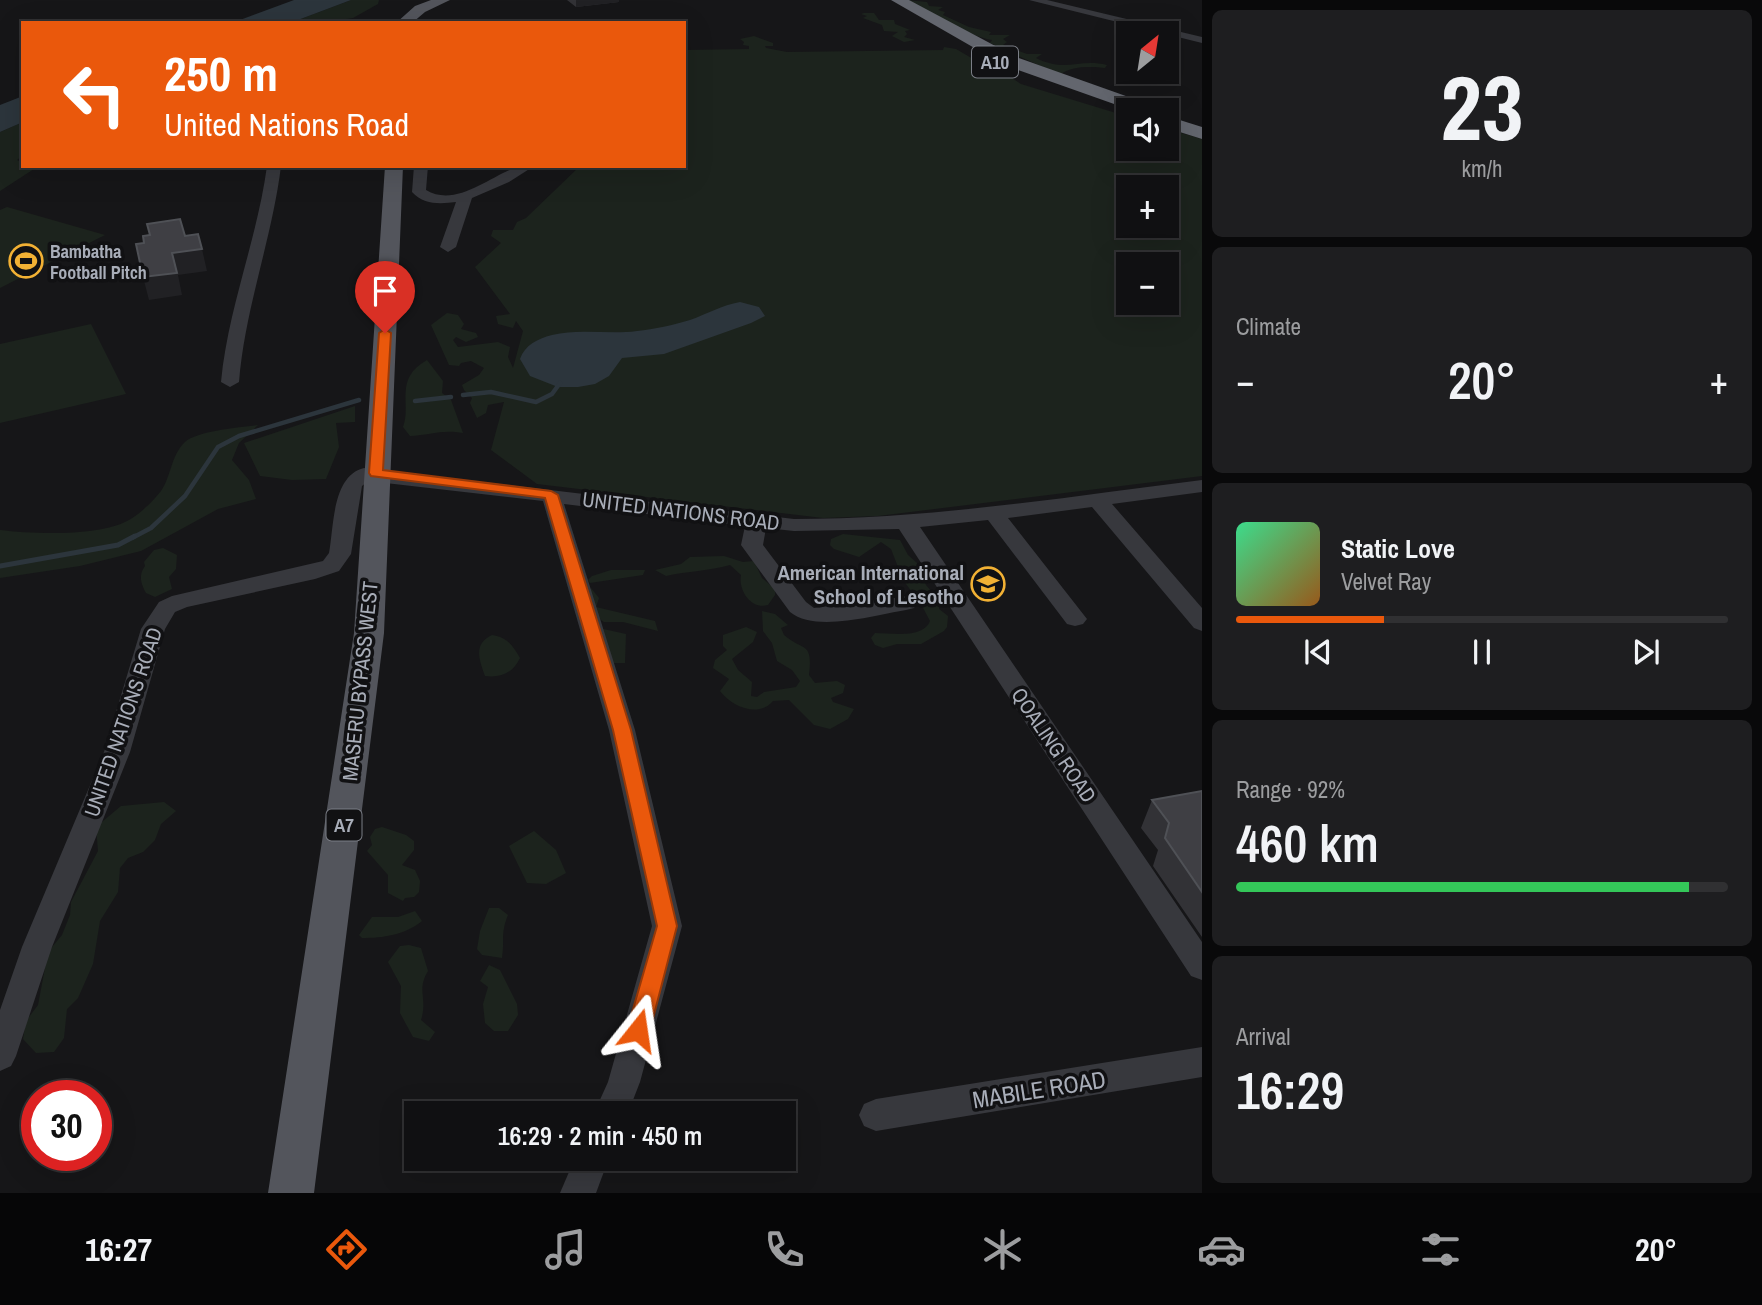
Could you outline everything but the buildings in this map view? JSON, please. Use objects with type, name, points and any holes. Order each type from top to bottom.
[{"type":"highway","name":"A10","points":[[886,0],[980,55],[1057,88],[1116,107]]},
{"type":"highway","name":"A10","points":[[898,0],[1010,61],[1116,99]]},
{"type":"highway","points":[[1179,119],[1202,125]]},
{"type":"highway","points":[[1179,125],[1202,132]]},
{"type":"main road","points":[[405,21],[420,9],[443,0]]},
{"type":"main road","name":"MASERU BYPASS WEST","points":[[291,1193],[369,633],[394,168]]},
{"type":"street","points":[[1034,0],[1202,40]]},
{"type":"street","points":[[230,382],[233,344],[242,299],[258,249],[274,168]]},
{"type":"street","points":[[421,168],[419,192],[423,196],[465,197],[523,168]]},
{"type":"street","points":[[448,247],[465,197]]},
{"type":"street","name":"UNITED NATIONS ROAD","points":[[0,1056],[37,947],[117,752],[153,629],[167,607],[180,601],[331,566],[340,554],[352,484],[364,474],[376,473],[794,526],[848,527],[905,523],[1202,486]]},
{"type":"street","points":[[551,495],[622,730],[667,926],[624,1082],[616,1101]]},
{"type":"street","points":[[1096,499],[1202,623]]},
{"type":"street","points":[[992,512],[1075,619]]},
{"type":"street","points":[[757,521],[752,545],[798,607],[807,614],[818,616],[906,603]]},
{"type":"street","name":"QOALING ROAD","points":[[905,523],[1202,967]]},
{"type":"street","name":"MABILE ROAD","points":[[876,1115],[1202,1062]]},
{"type":"street","points":[[578,1193],[587,1171]]},
{"type":"shaded area","points":[[294,0],[351,0],[295,21],[237,21]]},
{"type":"shaded area","points":[[351,0],[379,0],[378,4],[353,18],[295,21]]},
{"type":"shaded area","points":[[906,0],[943,7],[938,10],[945,12],[943,15],[969,27],[991,32],[989,35],[1010,35],[1003,39],[1007,42],[1003,45],[1027,54],[1042,54],[1036,58],[1047,62],[1064,65],[1107,65],[1105,68],[1076,68],[1061,74],[990,43],[992,40],[961,29]]},
{"type":"shaded area","points":[[874,13],[879,20],[894,20],[895,24],[910,30],[905,31],[907,34],[904,37],[915,40],[904,42],[892,36],[898,32],[884,31],[882,25],[863,18],[867,16],[861,14]]},
{"type":"shaded area","points":[[754,36],[773,43],[773,46],[765,46],[766,48],[787,52],[943,50],[944,47],[956,49],[980,63],[996,68],[1021,84],[1116,113],[1116,161],[1179,161],[1179,132],[1202,139],[1202,476],[878,516],[823,518],[537,484],[491,450],[504,402],[488,405],[486,413],[477,418],[470,403],[472,398],[462,385],[479,375],[484,368],[471,361],[459,366],[449,365],[431,325],[447,313],[458,315],[464,324],[461,329],[476,333],[478,337],[466,342],[456,337],[453,340],[458,347],[498,342],[510,347],[508,357],[513,368],[523,331],[516,321],[513,328],[498,324],[496,316],[510,314],[475,267],[501,243],[491,236],[493,230],[513,230],[517,222],[526,218],[578,168],[686,168],[686,50],[749,49],[749,46],[743,45],[744,42],[740,39]]},
{"type":"shaded area","points":[[21,97],[21,123],[0,132],[0,105]]},
{"type":"shaded area","points":[[21,123],[21,157],[17,160],[21,162],[21,168],[35,168],[0,191],[0,132]]},
{"type":"shaded area","name":"Bambatha Football Pitch","points":[[7,207],[105,235],[0,288],[0,210]]},
{"type":"shaded area","points":[[740,302],[759,307],[765,316],[664,354],[622,358],[609,376],[595,384],[558,387],[530,376],[520,359],[532,343],[552,335],[657,328],[690,320]]},
{"type":"shaded area","points":[[91,324],[126,394],[0,423],[0,344]]},
{"type":"shaded area","points":[[427,360],[443,381],[442,393],[451,400],[463,433],[442,432],[410,436],[403,427],[410,375]]},
{"type":"shaded area","points":[[355,406],[355,422],[336,423],[339,447],[326,479],[292,480],[260,476],[244,443]]},
{"type":"shaded area","points":[[258,425],[239,443],[232,460],[249,480],[256,499],[218,509],[141,551],[80,566],[0,578],[0,530],[30,533],[84,532],[129,520],[158,495],[180,447],[185,442],[209,432]]},
{"type":"shaded area","points":[[843,534],[900,540],[908,555],[917,563],[926,585],[940,602],[939,609],[948,616],[944,631],[921,644],[897,644],[883,648],[875,645],[871,638],[875,633],[914,633],[926,627],[930,621],[903,580],[891,549],[881,542],[859,557],[834,549],[830,545],[831,539]]},
{"type":"shaded area","points":[[163,548],[177,555],[176,569],[169,577],[172,589],[155,597],[146,593],[141,576],[144,562],[154,550]]},
{"type":"shaded area","points":[[724,556],[743,562],[754,561],[762,578],[775,589],[775,595],[768,605],[756,605],[747,598],[741,575],[730,565],[666,576],[655,570],[681,564],[690,557]]},
{"type":"shaded area","points":[[611,570],[645,570],[643,575],[590,583],[588,580]]},
{"type":"shaded area","points":[[591,588],[599,598],[596,607],[655,621],[658,631],[623,622],[604,622],[591,613]]},
{"type":"shaded area","points":[[762,611],[775,614],[788,625],[781,628],[784,635],[806,649],[810,657],[809,675],[815,683],[837,681],[845,685],[843,693],[831,698],[833,702],[854,709],[848,719],[830,729],[814,725],[789,700],[773,701],[753,710],[731,702],[720,691],[729,679],[713,668],[715,660],[727,650],[723,646],[723,635],[746,627],[757,632],[753,642],[732,659],[738,670],[752,682],[751,696],[757,697],[764,692],[796,687],[800,681],[792,670],[777,661],[772,643],[763,631]]},
{"type":"shaded area","points":[[599,628],[626,634],[625,663],[610,663]]},
{"type":"shaded area","points":[[492,635],[509,643],[520,658],[506,673],[485,676],[479,652],[482,643]]},
{"type":"shaded area","points":[[164,802],[176,811],[161,824],[155,840],[143,852],[128,858],[120,868],[118,892],[100,921],[93,964],[78,998],[67,1009],[64,1038],[54,1052],[36,1053],[23,1039],[26,1021],[38,1005],[48,952],[62,935],[70,915],[71,902],[98,851],[96,827],[121,806]]},
{"type":"shaded area","points":[[382,827],[406,835],[414,841],[414,850],[402,865],[415,870],[420,881],[419,892],[414,897],[405,898],[403,901],[388,893],[388,875],[367,851],[372,845],[370,837],[375,829]]},
{"type":"shaded area","points":[[534,831],[556,850],[566,873],[546,884],[527,883],[509,846]]},
{"type":"shaded area","points":[[489,908],[499,908],[508,915],[503,933],[502,958],[482,955],[477,949],[480,931]]},
{"type":"shaded area","points":[[415,911],[422,921],[408,930],[378,937],[362,938],[359,935],[372,917],[398,917]]},
{"type":"shaded area","points":[[400,946],[421,948],[428,971],[422,989],[421,1020],[435,1032],[429,1041],[413,1037],[400,1013],[401,986],[388,962]]},
{"type":"shaded area","points":[[489,965],[500,970],[517,1004],[518,1015],[508,1031],[494,1031],[485,1023],[483,1004],[488,987],[480,981]]},
{"type":"waterway","points":[[463,395],[491,392],[536,402],[552,394],[560,383]]},
{"type":"waterway","points":[[415,401],[451,397]]},
{"type":"waterway","points":[[132,538],[151,528],[185,496],[218,447],[239,436],[359,400]]},
{"type":"waterway","points":[[0,566],[118,545],[135,536]]},
{"type":"place","name":"Bambatha Football Pitch","points":[[26,261]]},
{"type":"place","name":"American International School of Lesotho","points":[[988,584]]},
{"type":"route","points":[[385,333],[376,473],[551,495],[622,730],[667,926],[638,1030]]}]
